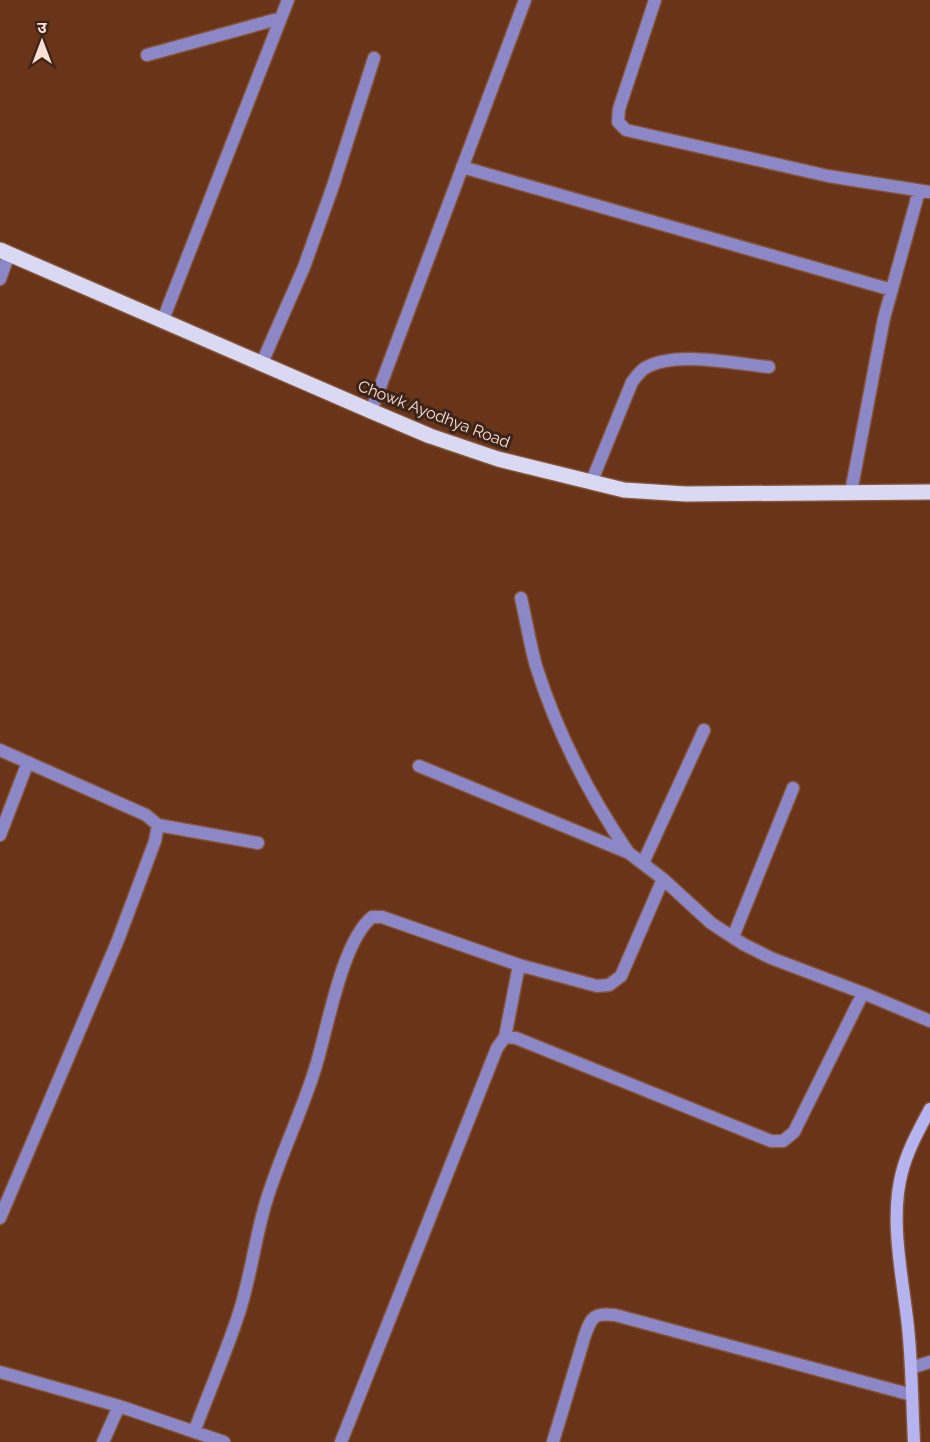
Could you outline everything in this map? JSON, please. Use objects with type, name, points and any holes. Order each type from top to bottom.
[{"type":"main road","name":"Chowk Ayodhya Road","points":[[4,252],[261,365],[430,436],[498,459],[624,490],[686,494],[930,492]]},
{"type":"main road","points":[[914,1442],[911,1368],[899,1260],[898,1215],[902,1174],[912,1143],[930,1109]]},
{"type":"street","points":[[162,322],[288,0]]},
{"type":"street","points":[[371,411],[525,0]]},
{"type":"street","points":[[655,0],[619,109],[618,122],[626,130],[828,176],[924,191],[892,290],[870,383],[851,492]]},
{"type":"street","points":[[147,55],[281,18]]},
{"type":"street","points":[[261,365],[304,267],[374,58]]},
{"type":"street","points":[[462,167],[892,290]]},
{"type":"street","points":[[0,279],[4,252]]},
{"type":"street","points":[[591,483],[632,382],[643,369],[667,360],[694,360],[769,367]]},
{"type":"street","points":[[520,598],[536,664],[548,699],[586,785],[629,853]]},
{"type":"street","points":[[643,863],[704,730]]},
{"type":"street","points":[[0,750],[146,815],[158,825],[258,843]]},
{"type":"street","points":[[0,835],[28,762]]},
{"type":"street","points":[[419,766],[629,853],[663,879],[711,924],[733,938],[771,958],[930,1021]]},
{"type":"street","points":[[733,938],[793,788]]},
{"type":"street","points":[[0,1218],[118,940],[158,825]]},
{"type":"street","points":[[194,1432],[239,1313],[266,1204],[278,1166],[315,1071],[354,939],[363,924],[372,916],[382,917],[519,965],[597,986],[609,985],[621,976],[663,879]]},
{"type":"street","points":[[341,1442],[497,1048],[504,1037],[519,965]]},
{"type":"street","points":[[504,1037],[516,1038],[771,1141],[783,1141],[794,1132],[863,993]]},
{"type":"street","points":[[553,1442],[585,1335],[591,1319],[600,1313],[615,1315],[912,1395]]},
{"type":"street","points":[[911,1368],[930,1362]]},
{"type":"street","points":[[0,1372],[119,1406],[224,1442]]},
{"type":"street","points":[[103,1442],[119,1406]]}]
